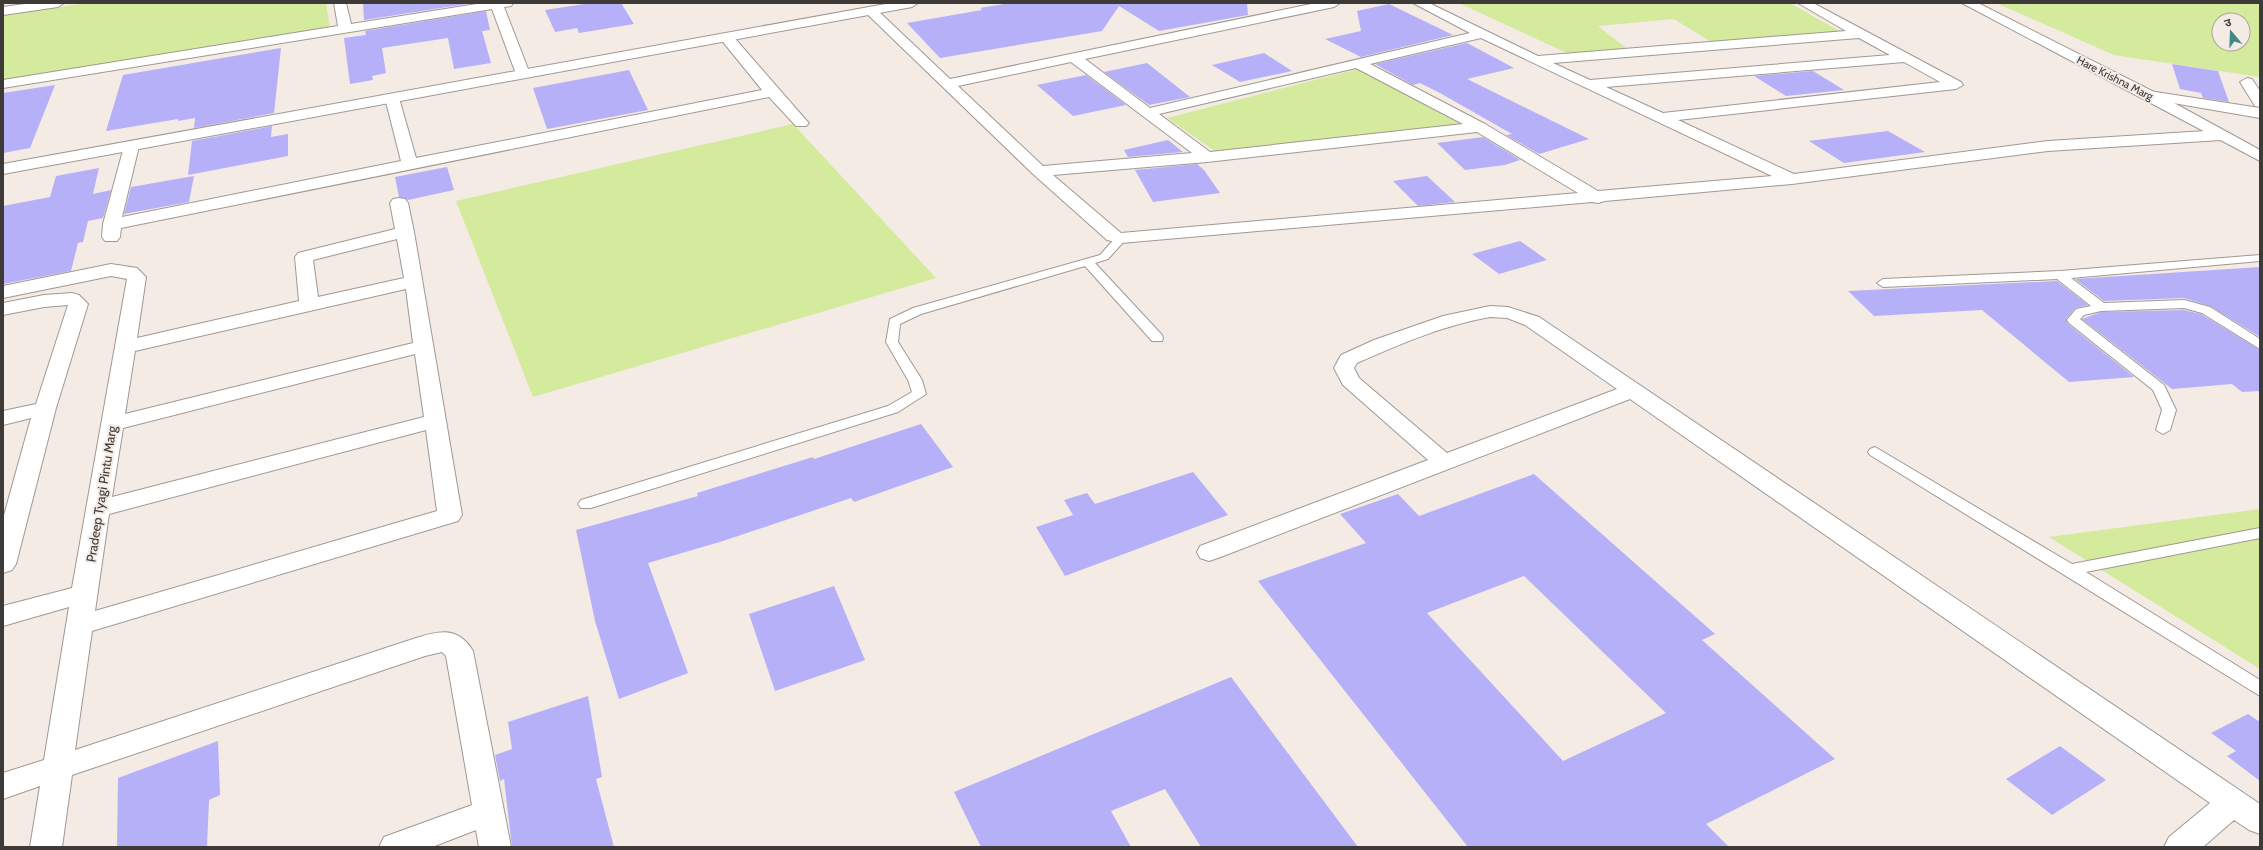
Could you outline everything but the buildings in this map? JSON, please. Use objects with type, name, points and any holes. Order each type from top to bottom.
[{"type":"street","points":[[3,11],[58,3]]},
{"type":"street","points":[[340,3],[345,29]]},
{"type":"street","points":[[3,169],[912,3]]},
{"type":"street","points":[[948,84],[1334,3]]},
{"type":"street","points":[[1419,3],[1536,60],[1792,180]]},
{"type":"street","points":[[1660,118],[1956,85],[1804,3]]},
{"type":"street","name":"Hare Krishna Marg","points":[[1968,3],[2149,95],[2260,156]]},
{"type":"street","points":[[3,84],[500,4],[523,74]]},
{"type":"street","points":[[870,11],[1039,171],[1113,236],[1121,238],[1598,198],[1792,180],[2048,146],[2221,135]]},
{"type":"street","points":[[1146,113],[1482,34]]},
{"type":"street","points":[[1536,60],[1861,34]]},
{"type":"street","points":[[726,37],[772,92],[801,123]]},
{"type":"street","points":[[1074,58],[1207,157]]},
{"type":"street","points":[[1587,84],[1906,58]]},
{"type":"street","points":[[1357,63],[1480,127],[1598,198]]},
{"type":"street","points":[[2247,82],[2260,103]]},
{"type":"street","points":[[131,146],[112,231],[410,165],[772,92]]},
{"type":"street","points":[[2149,95],[2260,113]]},
{"type":"street","points":[[392,98],[410,165]]},
{"type":"street","points":[[1039,171],[1207,157],[1480,127]]},
{"type":"street","points":[[80,625],[450,515],[414,281],[399,203]]},
{"type":"street","points":[[309,305],[304,257],[405,232]]},
{"type":"street","name":"Pradeep Tyagi Pintu Marg","points":[[3,292],[110,270],[130,272],[137,277],[84,594],[46,847]]},
{"type":"street","points":[[125,347],[414,281]]},
{"type":"street","points":[[3,309],[44,301],[72,299],[78,304],[45,408],[3,564]]},
{"type":"street","points":[[1445,463],[1350,381],[1344,368],[1348,359],[1452,320],[1478,313],[1504,311],[1532,320],[2260,821]]},
{"type":"street","points":[[112,424],[424,346]]},
{"type":"street","points":[[1209,552],[1634,390]]},
{"type":"street","points":[[3,418],[45,408]]},
{"type":"street","points":[[98,509],[436,421]]},
{"type":"street","points":[[3,616],[84,594]]},
{"type":"street","points":[[3,786],[423,646],[446,641],[459,651],[495,847]]},
{"type":"street","points":[[2180,847],[2234,803]]},
{"type":"street","points":[[395,847],[489,812]]},
{"type":"lane","points":[[586,504],[893,409],[919,394],[915,380],[892,342],[894,322],[917,312],[1104,257],[1121,238]]},
{"type":"lane","points":[[1883,283],[2060,275],[2260,258]]},
{"type":"lane","points":[[1088,262],[1157,338]]},
{"type":"lane","points":[[2060,275],[2101,307]]},
{"type":"lane","points":[[2163,430],[2169,410],[2159,388],[2073,320],[2080,312],[2101,307],[2184,304],[2206,310],[2260,345]]},
{"type":"lane","points":[[1875,452],[2070,570],[2260,689]]},
{"type":"lane","points":[[2070,570],[2260,533]]},
{"type":"green space","points":[[87,3],[326,3],[330,28],[3,80],[4,15]]},
{"type":"green space","points":[[1459,3],[1790,3],[1841,32],[1713,43],[1674,19],[1598,26],[1630,51],[1569,54]]},
{"type":"green space","points":[[1996,3],[2260,3],[2260,77],[2114,55]]},
{"type":"green space","points":[[1358,69],[1462,125],[1215,151],[1167,118]]},
{"type":"green space","points":[[793,124],[936,278],[533,397],[456,201]]},
{"type":"green space","points":[[2260,509],[2260,669],[2049,537]]}]
